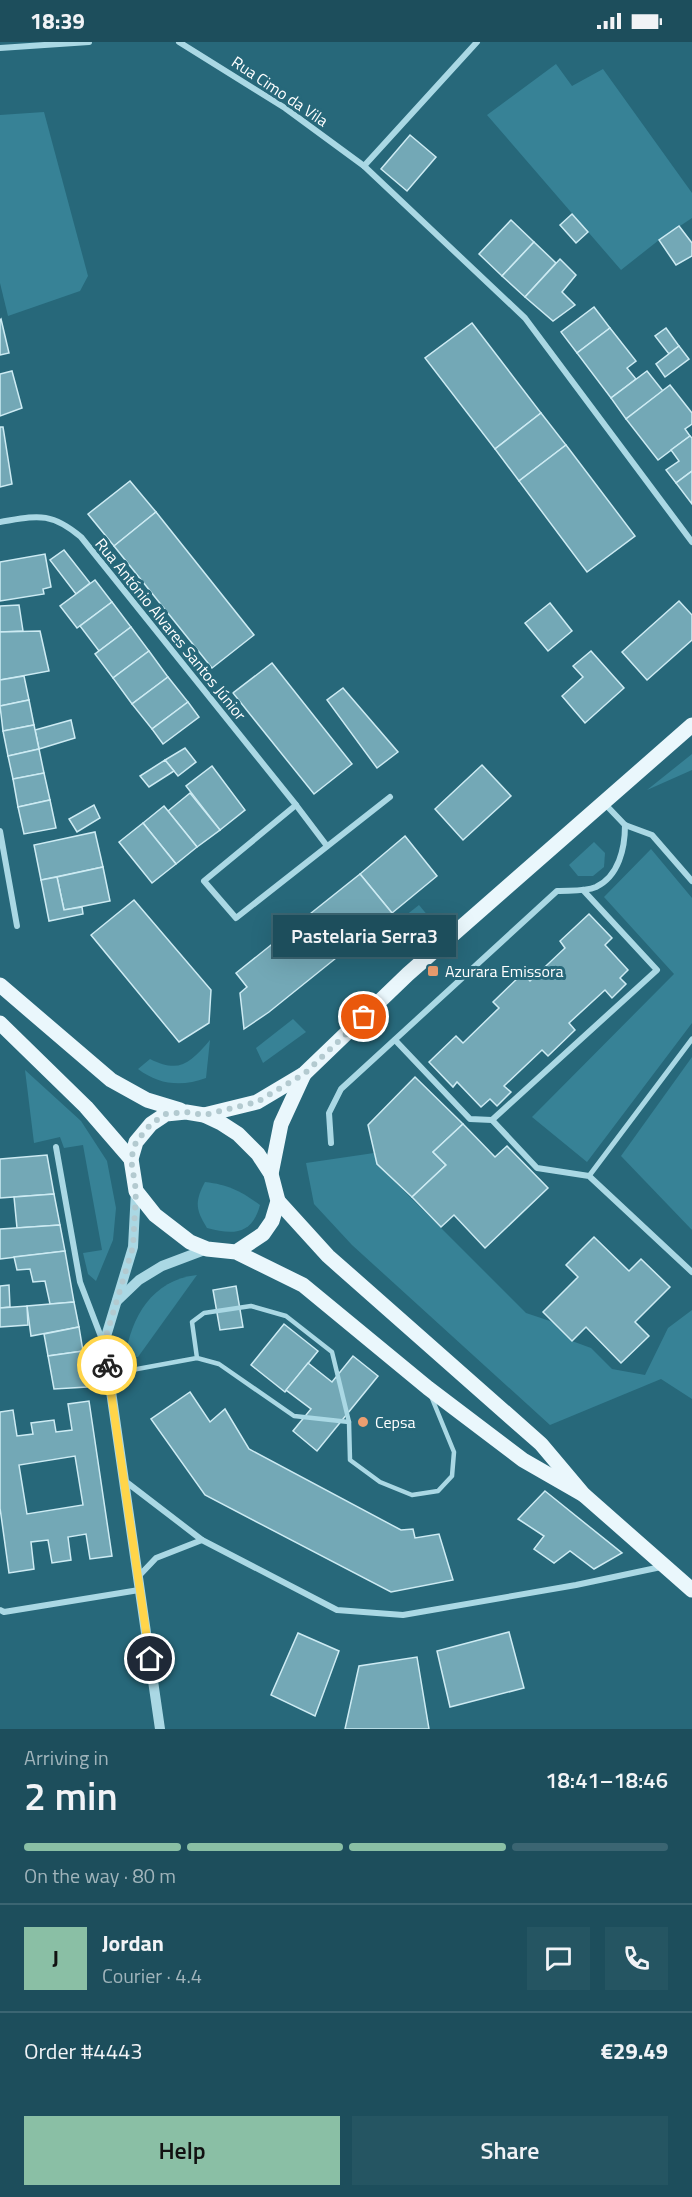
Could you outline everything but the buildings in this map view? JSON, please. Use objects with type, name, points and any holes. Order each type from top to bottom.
[{"type":"main road","points":[[204,1115],[257,1102],[304,1074],[408,974],[692,725]]},
{"type":"main road","points":[[0,985],[111,1080],[147,1100],[204,1115],[238,1134],[258,1154],[271,1174],[278,1201],[328,1256],[541,1444],[584,1495],[692,1590]]},
{"type":"main road","points":[[0,1023],[86,1107],[131,1159]]},
{"type":"main road","points":[[271,1174],[282,1124],[304,1074]]},
{"type":"main road","points":[[186,1112],[166,1114],[151,1124],[136,1142],[131,1159],[136,1191],[155,1215],[190,1242],[207,1249],[236,1252],[303,1285],[428,1388],[523,1460],[584,1495]]},
{"type":"main road","points":[[236,1252],[263,1234],[272,1221],[278,1201]]},
{"type":"street","points":[[0,48],[89,42]]},
{"type":"street","name":"Rua Cimo da Vila","points":[[179,42],[285,108],[364,166],[525,318],[692,542]]},
{"type":"street","points":[[364,166],[477,42]]},
{"type":"street","name":"Rua António Alvares Santos Júnior","points":[[0,522],[34,516],[50,517],[67,525],[81,537],[327,846]]},
{"type":"street","points":[[296,805],[204,881],[236,918],[390,797]]},
{"type":"street","points":[[603,802],[625,825],[652,835],[692,881]]},
{"type":"street","points":[[330,1143],[329,1113],[341,1089],[557,891],[597,887],[615,870],[625,846],[625,825]]},
{"type":"street","points":[[0,831],[17,926]]},
{"type":"street","points":[[492,1120],[657,969],[583,890]]},
{"type":"street","points":[[589,1176],[692,1039]]},
{"type":"street","points":[[395,1041],[470,1119],[492,1120],[537,1168],[589,1176],[692,1272]]},
{"type":"street","points":[[56,1147],[80,1282],[104,1343],[160,1729]]},
{"type":"street","points":[[104,1343],[114,1303],[133,1247],[136,1191]]},
{"type":"street","points":[[114,1303],[139,1280],[162,1266],[207,1249]]},
{"type":"street","points":[[124,1481],[202,1540],[337,1610],[403,1615],[576,1585],[664,1566]]},
{"type":"street","points":[[0,1620],[2,1611],[138,1584],[156,1558],[202,1540]]},
{"type":"lane","points":[[197,1358],[192,1322],[204,1313],[251,1306],[286,1316],[332,1352],[349,1422],[350,1460],[381,1482],[412,1495],[438,1491],[452,1476],[454,1452],[428,1388]]},
{"type":"lane","points":[[108,1375],[197,1358],[219,1364],[294,1416],[349,1422]]},
{"type":"shaded area","points":[[556,64],[572,86],[603,69],[692,193],[692,218],[621,270],[487,115]]},
{"type":"shaded area","points":[[44,112],[88,276],[80,291],[8,316],[0,283],[0,115]]},
{"type":"shaded area","points":[[692,754],[692,770],[647,790]]},
{"type":"shaded area","points":[[594,842],[605,853],[604,867],[593,876],[578,876],[569,865]]},
{"type":"shaded area","points":[[651,849],[692,898],[692,1023],[587,1162],[532,1117],[674,974],[604,897]]},
{"type":"shaded area","points":[[419,905],[434,923],[421,934],[405,916]]},
{"type":"shaded area","points":[[293,1019],[306,1032],[263,1063],[256,1048]]},
{"type":"shaded area","points":[[210,1040],[206,1078],[188,1083],[171,1083],[154,1078],[138,1069],[150,1059],[169,1066],[184,1064]]},
{"type":"shaded area","points":[[692,1057],[692,1230],[621,1156]]},
{"type":"shaded area","points":[[25,1070],[81,1121],[107,1161],[116,1208],[113,1240],[96,1281],[88,1274],[83,1253],[102,1250],[83,1145],[64,1148],[60,1137],[34,1143]]},
{"type":"shaded area","points":[[374,1153],[377,1164],[526,1313],[553,1322],[572,1341],[591,1348],[612,1369],[645,1375],[668,1328],[692,1310],[692,1399],[661,1379],[550,1425],[352,1245],[314,1204],[306,1163]]},
{"type":"shaded area","points":[[205,1182],[234,1189],[260,1205],[252,1222],[247,1227],[233,1232],[207,1228],[198,1210],[199,1195]]},
{"type":"shaded area","points":[[197,1275],[138,1357],[125,1358],[132,1328],[146,1303],[168,1284],[181,1278]]},
{"type":"way so far","points":[[107,1365],[104,1343],[114,1303],[133,1247],[136,1191],[131,1159],[136,1142],[151,1124],[166,1114],[186,1112],[204,1115],[257,1102],[304,1074],[364,1017]]},
{"type":"place","name":"Azurara Emissora","points":[[433,971]]},
{"type":"place","name":"Pastelaria Serra3","points":[[364,1017]]},
{"type":"place","name":"Cepsa","points":[[363,1422]]},
{"type":"route","points":[[107,1365],[150,1659]]}]
